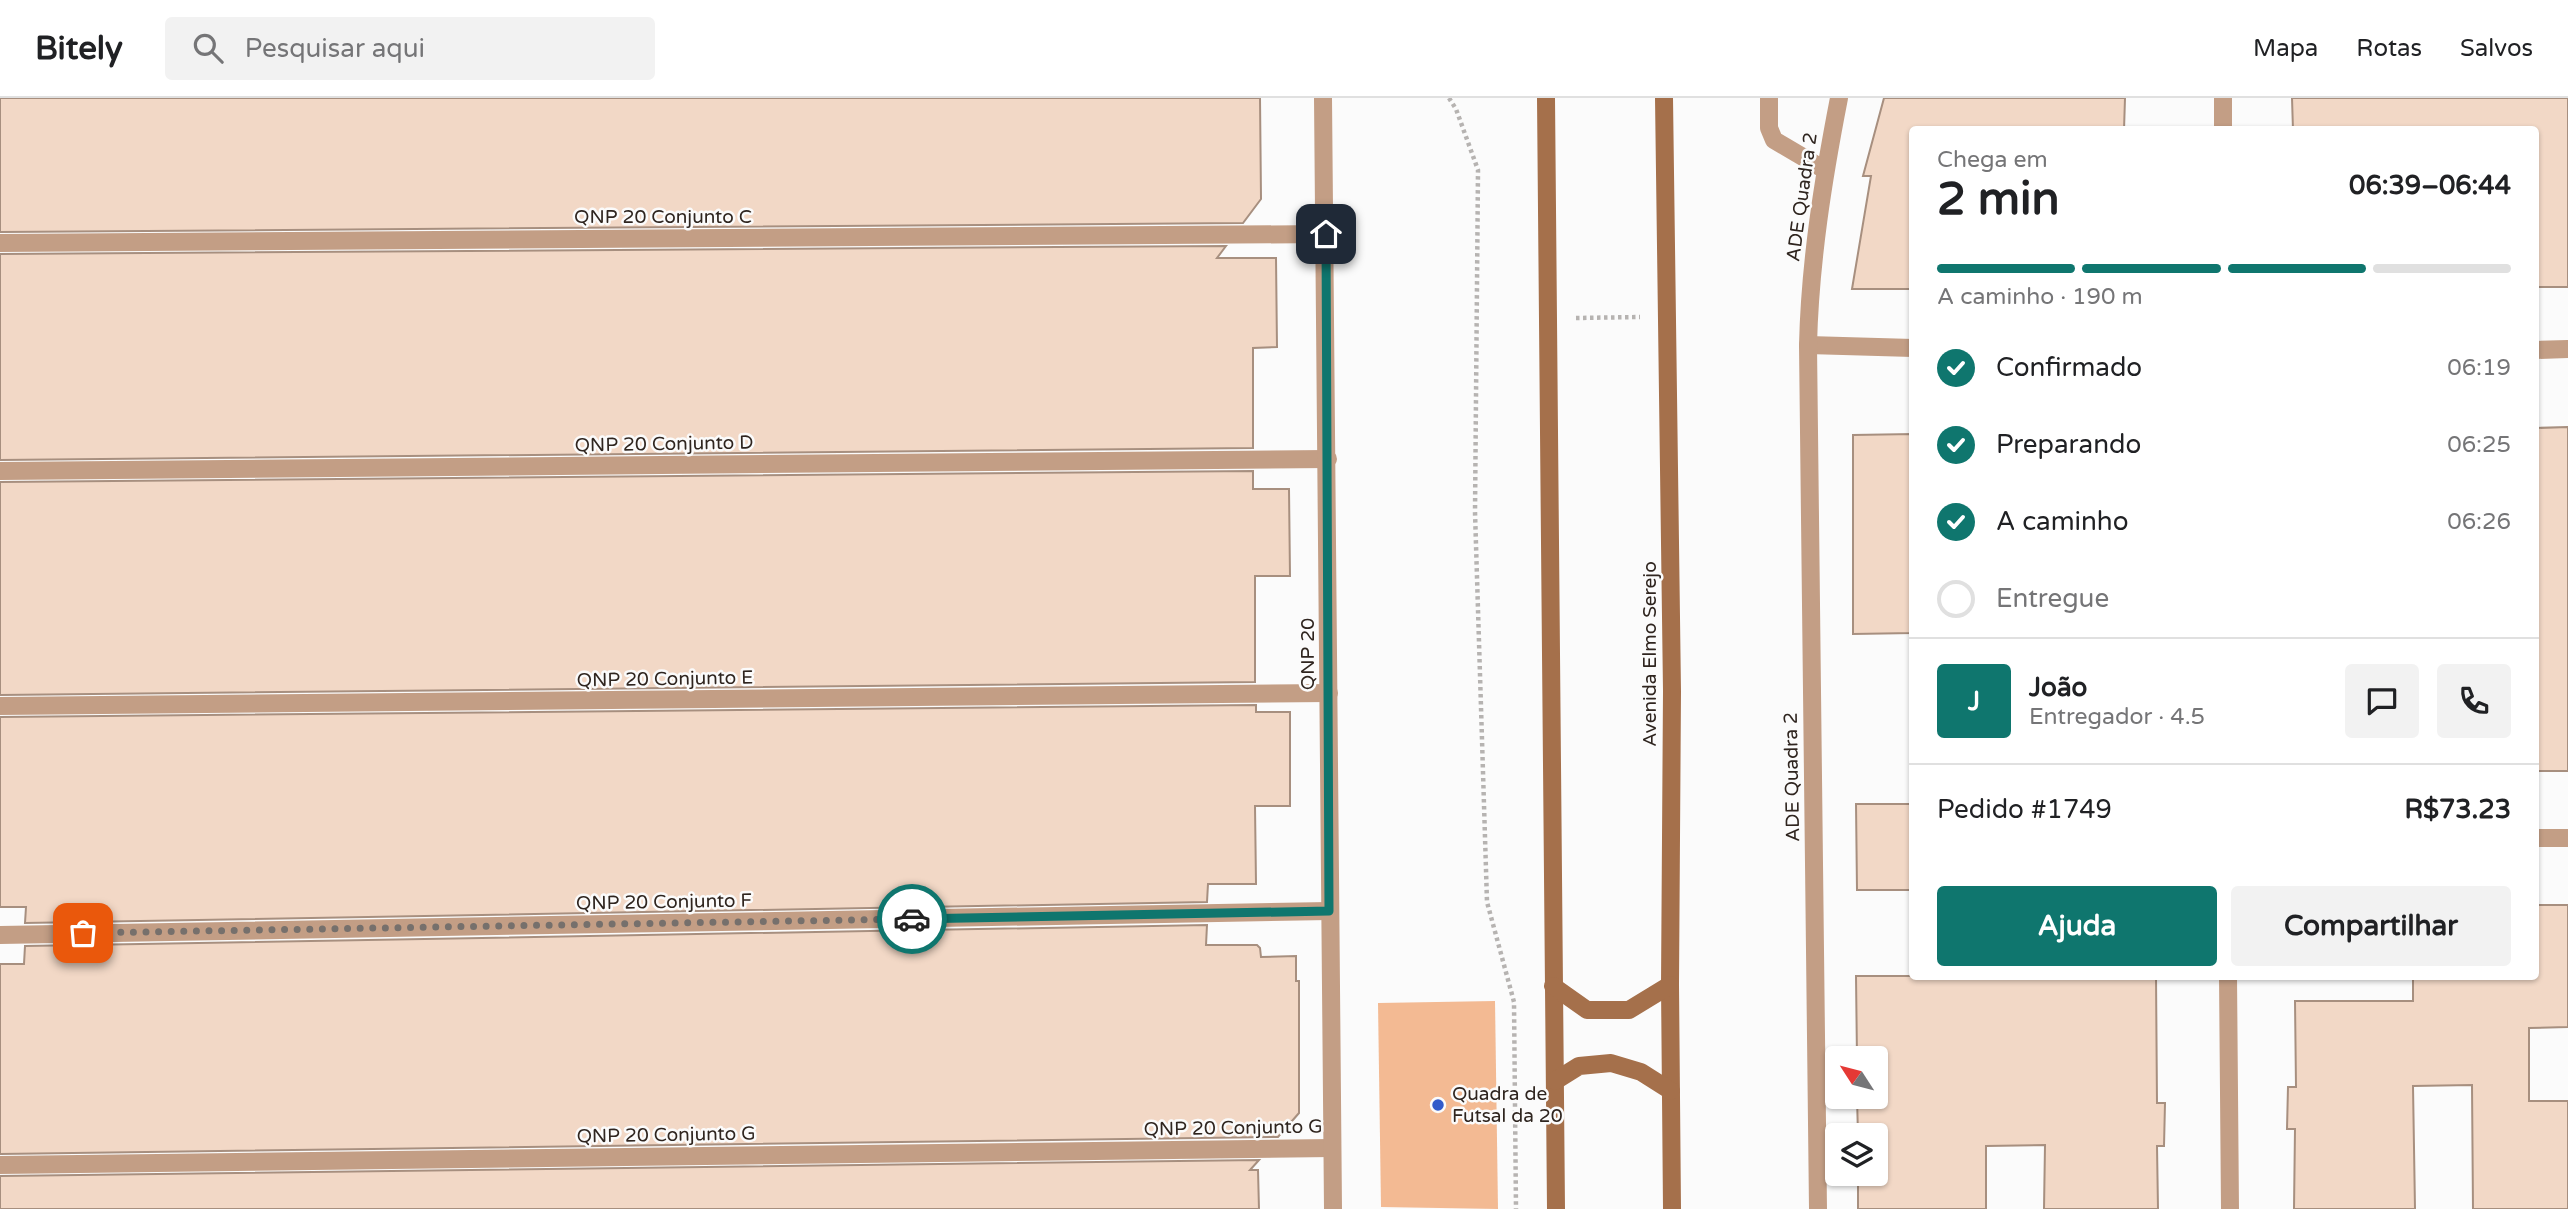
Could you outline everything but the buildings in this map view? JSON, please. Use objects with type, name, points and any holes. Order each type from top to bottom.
[{"type":"main road","points":[[1546,98],[1556,1209]]},
{"type":"main road","name":"Avenida Elmo Serejo","points":[[1664,98],[1672,691],[1672,1209]]},
{"type":"main road","points":[[1553,986],[1587,1010],[1629,1010],[1670,985]]},
{"type":"main road","points":[[1555,1081],[1579,1066],[1611,1063],[1641,1072],[1671,1091]]},
{"type":"street","name":"QNP 20","points":[[1323,98],[1333,1209]]},
{"type":"street","points":[[1769,98],[1769,128],[1774,140],[1825,170]]},
{"type":"street","name":"ADE Quadra 2","points":[[1818,1209],[1809,292],[1825,170],[1839,98]]},
{"type":"street","points":[[2222,126],[2223,98]]},
{"type":"street","name":"QNP 20 Conjunto C","points":[[0,243],[1326,234]]},
{"type":"street","points":[[1808,345],[1909,348]]},
{"type":"street","points":[[2539,350],[2568,349]]},
{"type":"street","name":"QNP 20 Conjunto D","points":[[0,471],[1328,458]]},
{"type":"street","name":"QNP 20 Conjunto E","points":[[0,706],[1329,693]]},
{"type":"street","points":[[2539,838],[2568,838]]},
{"type":"street","name":"QNP 20 Conjunto F","points":[[0,935],[1329,911]]},
{"type":"street","points":[[2228,980],[2230,1209]]},
{"type":"street","name":"QNP 20 Conjunto G","points":[[0,1165],[1332,1148]]},
{"type":"path","points":[[1449,98],[1456,109],[1478,170],[1475,512],[1487,902],[1514,1002],[1516,1209]]},
{"type":"path","points":[[1547,319],[1667,316]]},
{"type":"shaded area","name":"Quadra de Futsal da 20","points":[[1495,1001],[1498,1209],[1381,1207],[1378,1003]]},
{"type":"way so far","points":[[83,933],[912,919]]},
{"type":"place","name":"Quadra de Futsal da 20","points":[[1438,1105]]},
{"type":"route","points":[[912,919],[1329,911],[1326,234]]}]
